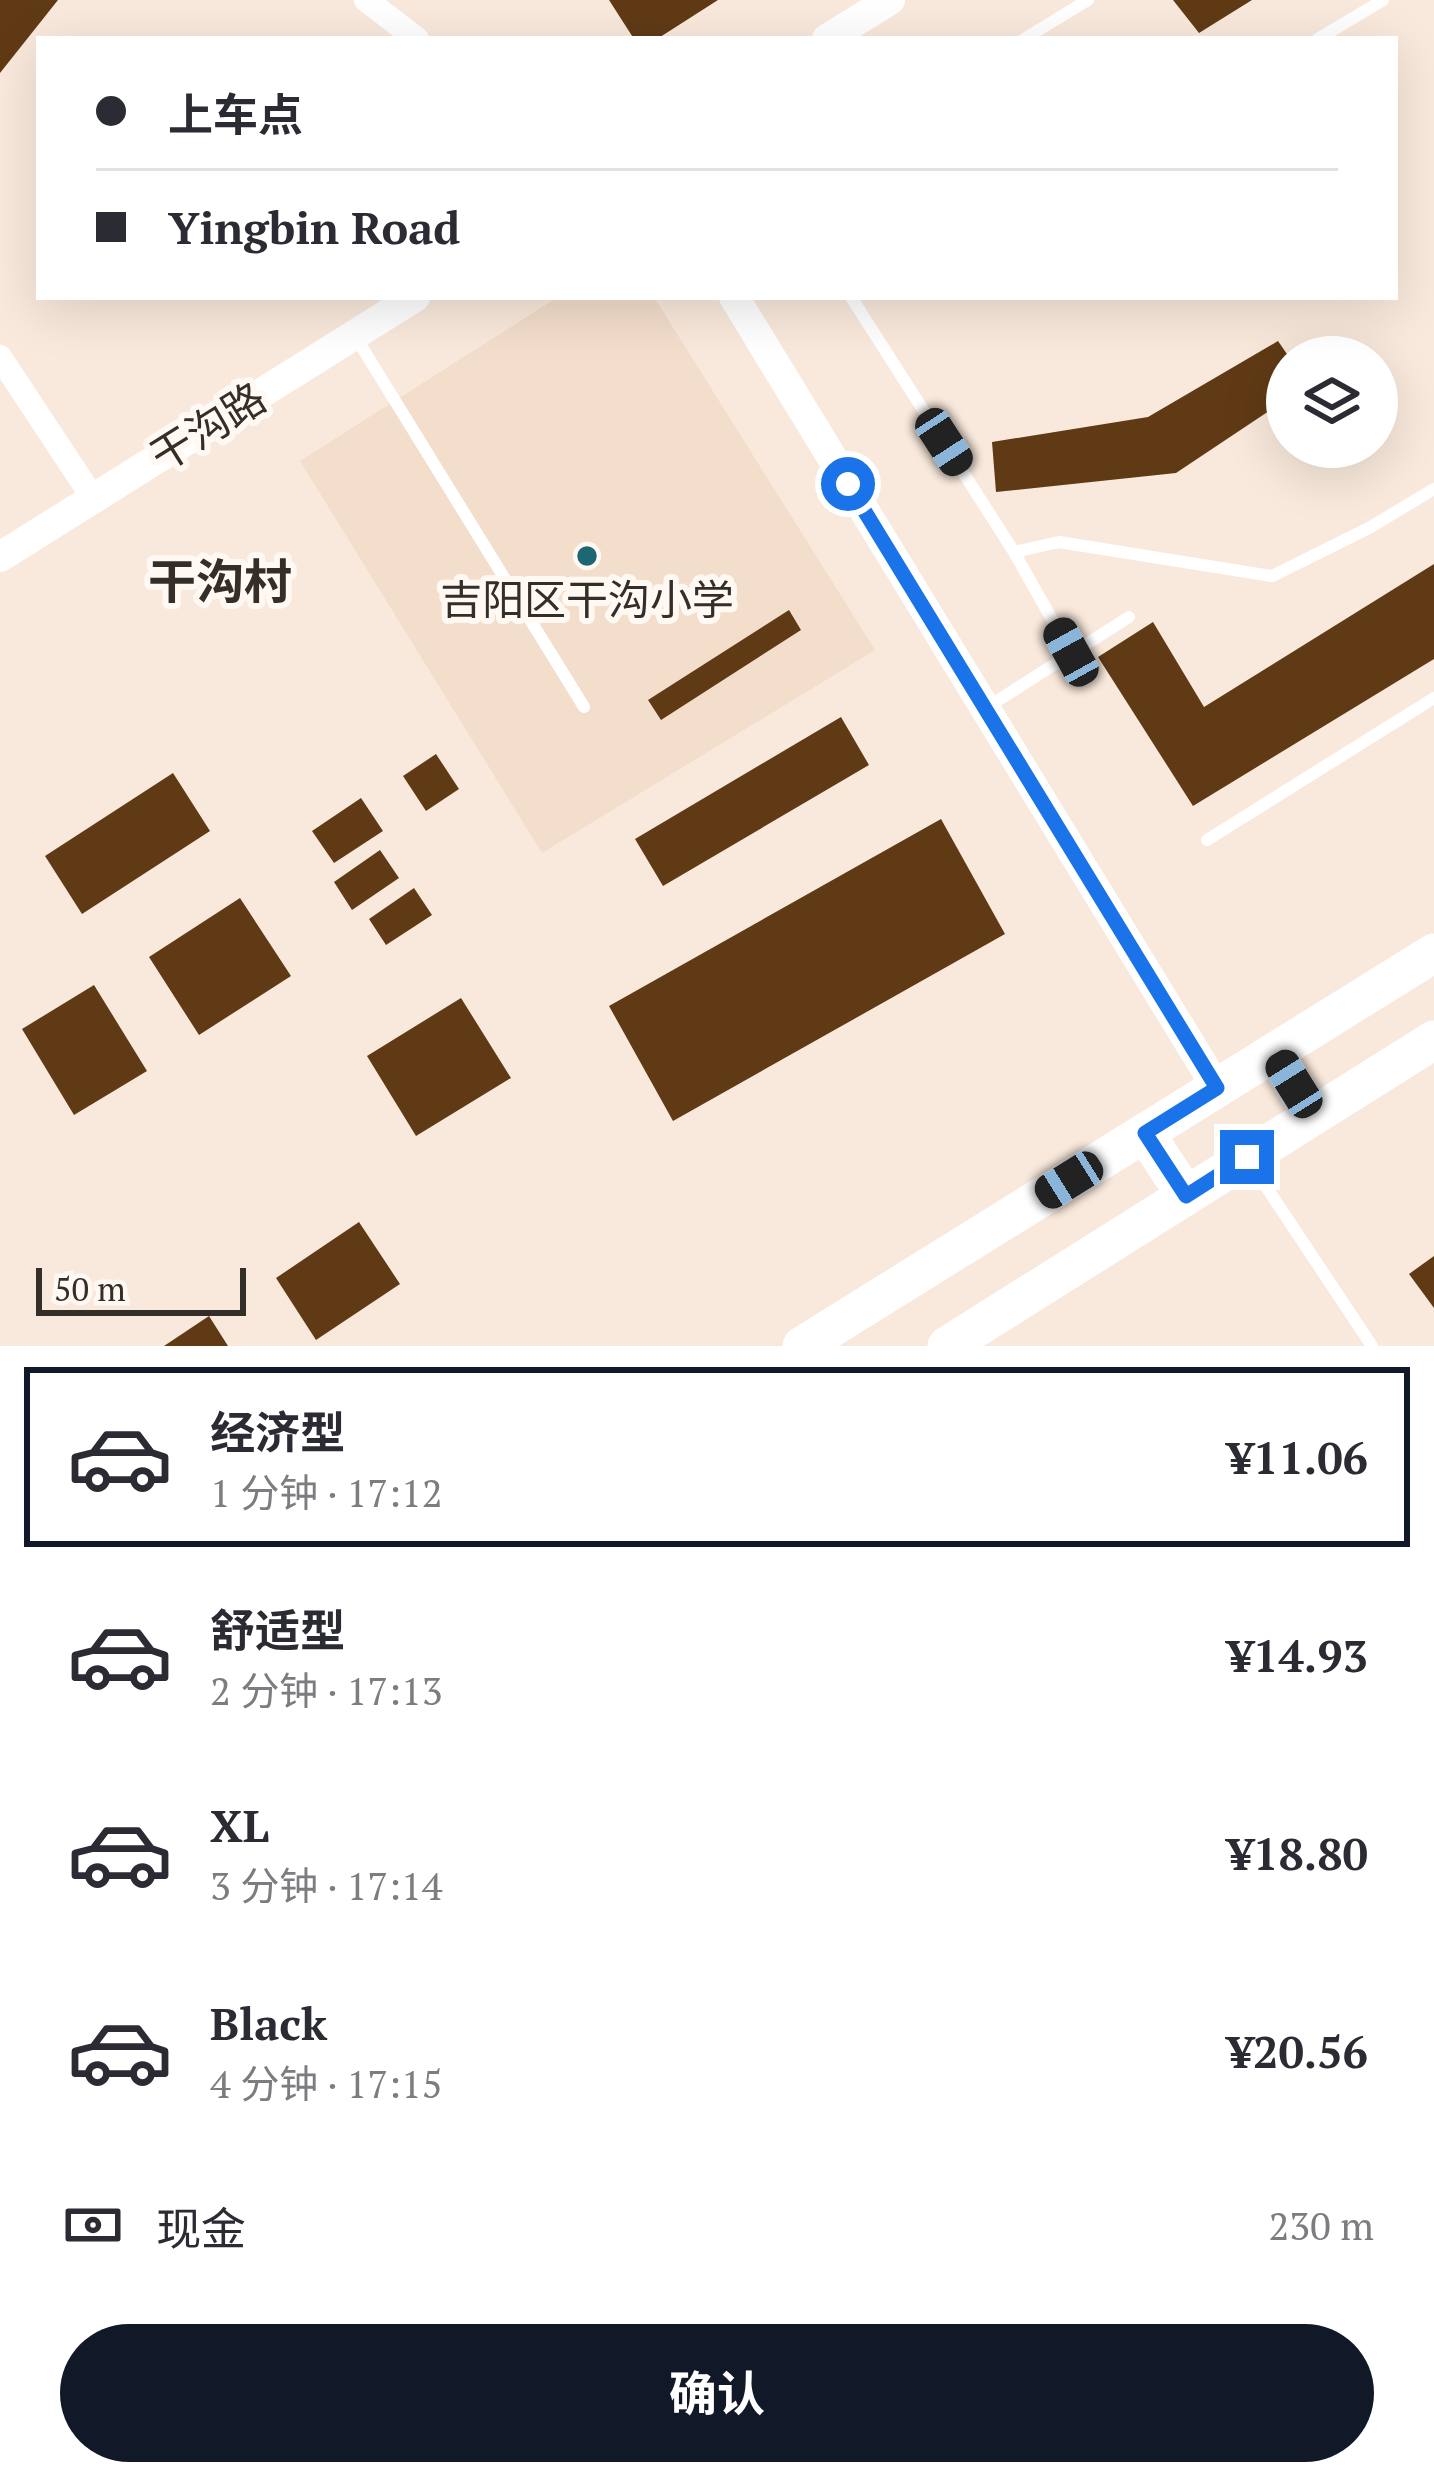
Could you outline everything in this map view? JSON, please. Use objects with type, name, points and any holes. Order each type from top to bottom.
[{"type":"highway","points":[[802,1346],[1434,953]]},
{"type":"highway","points":[[947,1346],[1434,1040]]},
{"type":"highway","points":[[1274,1053],[1313,1116]]},
{"type":"highway","points":[[1145,1133],[1186,1196]]},
{"type":"street","points":[[366,0],[413,36]]},
{"type":"street","points":[[832,36],[890,0]]},
{"type":"street","name":"干沟路","points":[[0,556],[410,300]]},
{"type":"street","points":[[736,300],[1217,1088]]},
{"type":"street","points":[[0,357],[93,498]]},
{"type":"lane","points":[[1029,36],[1088,0]]},
{"type":"lane","points":[[1323,36],[1383,0]]},
{"type":"lane","points":[[853,300],[1014,552],[1071,652]]},
{"type":"lane","points":[[354,335],[584,707]]},
{"type":"lane","points":[[1014,552],[1059,542],[1272,576],[1369,528],[1434,488]]},
{"type":"lane","points":[[985,708],[1129,616]]},
{"type":"lane","points":[[1207,840],[1434,698]]},
{"type":"lane","points":[[1247,1157],[1372,1346]]},
{"type":"shaded area","name":"吉阳区干沟小学","points":[[553,300],[656,300],[875,650],[542,853],[300,461]]},
{"type":"building","points":[[0,0],[58,0],[0,73]]},
{"type":"building","points":[[609,0],[718,0],[662,36],[632,36]]},
{"type":"building","points":[[1173,0],[1252,0],[1199,33]]},
{"type":"building","points":[[1266,348],[1266,413],[1176,473],[996,492],[992,442],[1148,417]]},
{"type":"building","points":[[1434,564],[1434,659],[1193,806],[1098,657],[1153,622],[1204,707]]},
{"type":"building","points":[[789,610],[801,630],[661,720],[648,700]]},
{"type":"building","points":[[841,717],[869,765],[663,886],[635,839]]},
{"type":"building","points":[[436,754],[459,789],[426,811],[403,776]]},
{"type":"building","points":[[173,773],[210,831],[82,914],[45,856]]},
{"type":"building","points":[[361,798],[383,831],[334,863],[312,831]]},
{"type":"building","points":[[941,819],[1005,934],[673,1121],[609,1006]]},
{"type":"building","points":[[380,850],[399,878],[352,910],[334,882]]},
{"type":"building","points":[[414,888],[432,915],[386,945],[369,919]]},
{"type":"building","points":[[240,898],[291,976],[199,1035],[149,957]]},
{"type":"building","points":[[94,985],[147,1071],[74,1115],[22,1029]]},
{"type":"building","points":[[461,998],[511,1078],[416,1136],[367,1056]]},
{"type":"building","points":[[359,1222],[400,1284],[316,1340],[276,1278]]},
{"type":"building","points":[[1434,1256],[1434,1308],[1409,1274]]},
{"type":"building","points":[[209,1316],[228,1346],[164,1346]]},
{"type":"place","name":"吉阳区干沟小学","points":[[587,556]]},
{"type":"district","name":"干沟村","points":[[220,582]]},
{"type":"route","points":[[848,484],[1217,1088],[1145,1133],[1186,1196],[1247,1157]]}]
